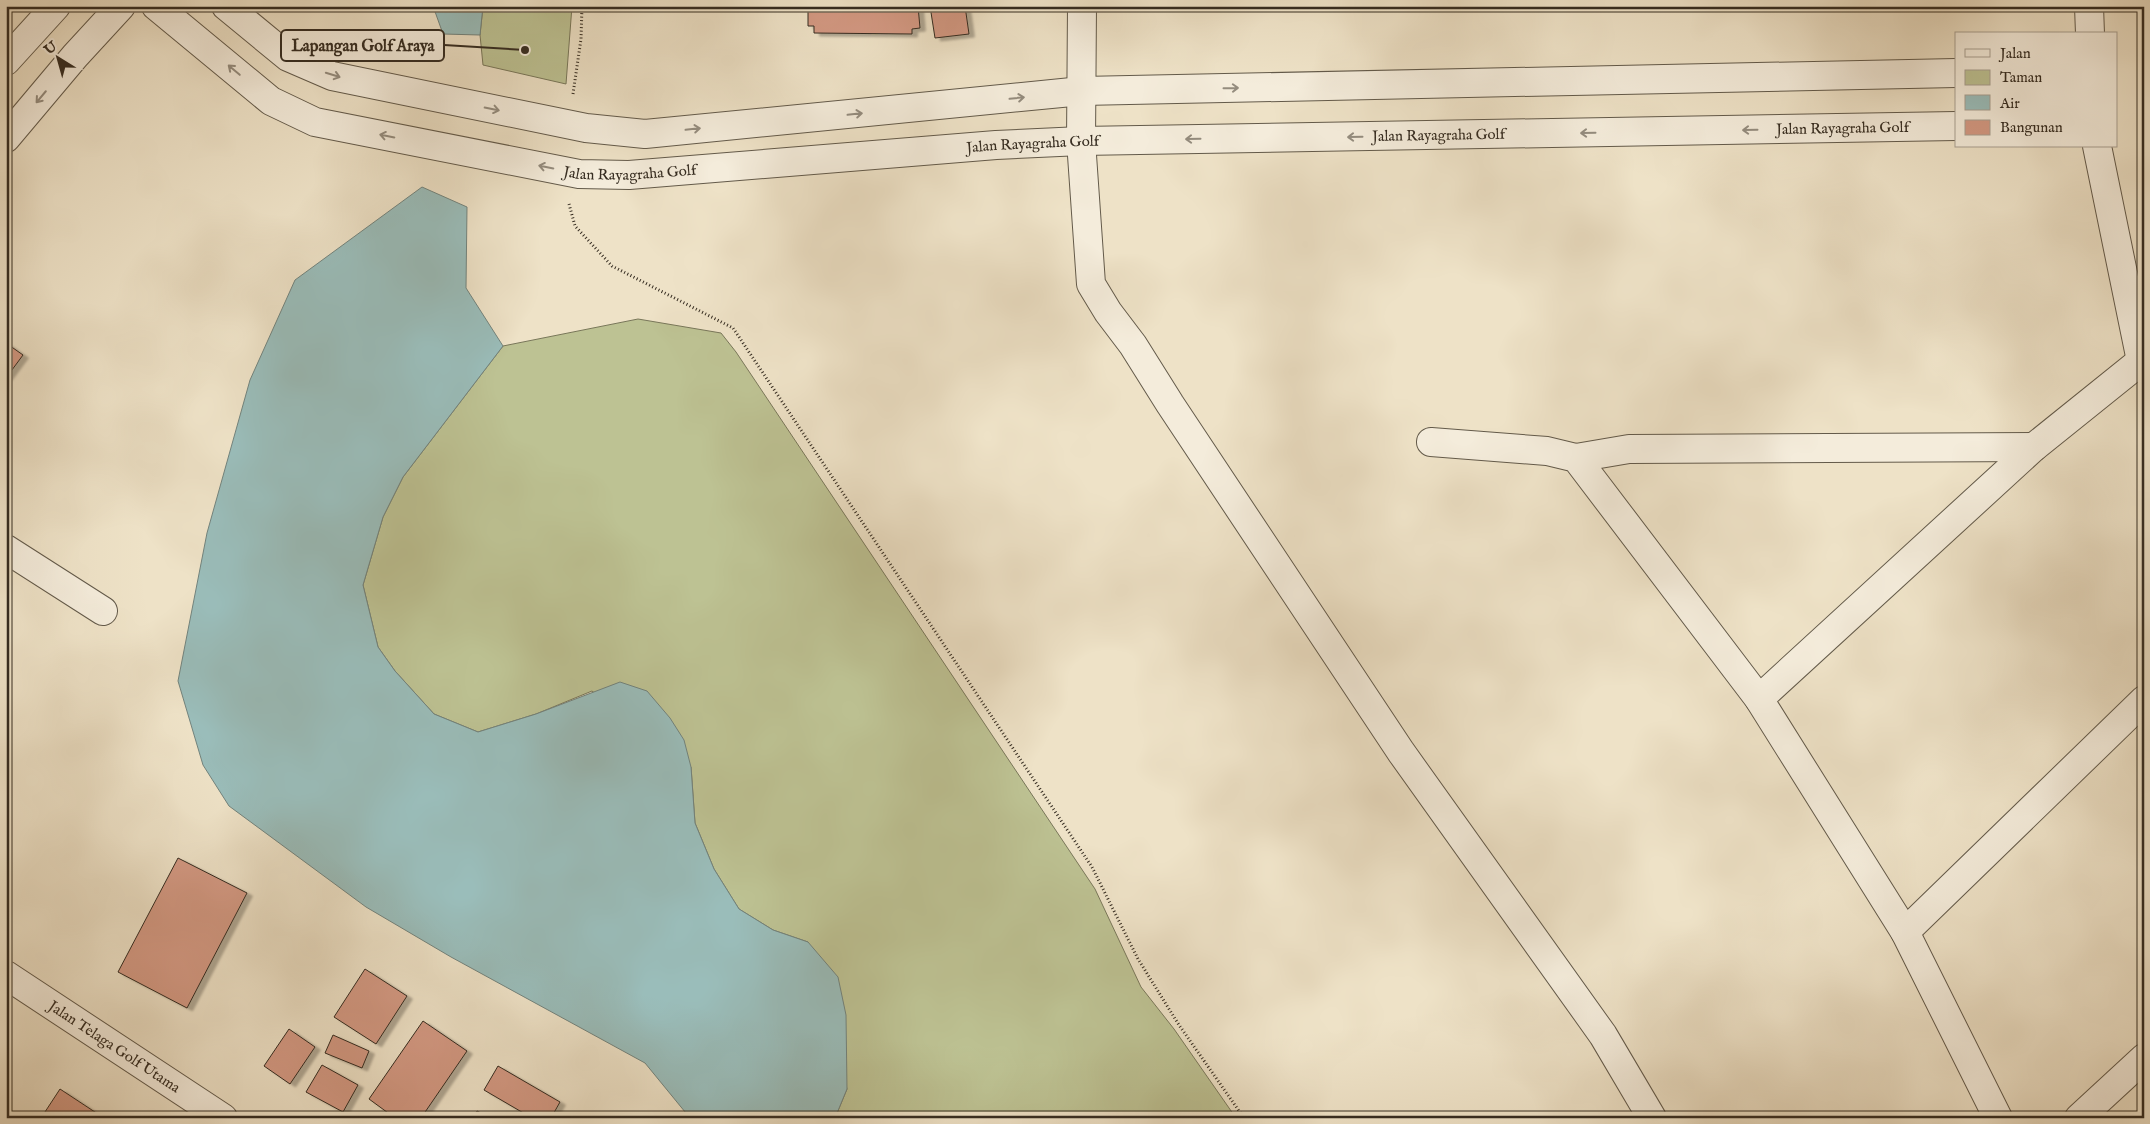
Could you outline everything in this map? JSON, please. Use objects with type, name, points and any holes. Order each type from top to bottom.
[{"type":"street","points":[[6,61],[56,6]]},
{"type":"street","points":[[6,138],[90,39],[122,6]]},
{"type":"street","name":"Jalan Rayagraha Golf","points":[[156,6],[271,101],[315,122],[579,174],[629,175],[996,145],[1081,141],[1955,126]]},
{"type":"street","points":[[226,6],[288,57],[332,76],[568,124],[645,134],[1082,91],[1955,73]]},
{"type":"street","points":[[1082,6],[1081,141],[1091,284],[1401,752],[1603,1035],[1652,1118]]},
{"type":"street","points":[[2089,6],[2090,32]]},
{"type":"street","points":[[1759,699],[2034,447],[2142,362],[2097,148]]},
{"type":"street","points":[[1431,442],[1547,451],[1576,458],[1628,450],[2034,447]]},
{"type":"street","points":[[1576,458],[1759,699],[1905,932],[1998,1118]]},
{"type":"street","points":[[6,549],[104,611]]},
{"type":"street","points":[[1905,932],[2144,700]]},
{"type":"street","name":"Jalan Telaga Golf Utama","points":[[6,975],[223,1118]]},
{"type":"street","points":[[2079,1118],[2144,1058]]},
{"type":"path","points":[[568,124],[581,39],[582,6]]},
{"type":"path","points":[[561,170],[575,226],[612,266],[733,328],[1092,866],[1138,959],[1179,1025],[1244,1118]]},
{"type":"green space","points":[[483,6],[572,6],[566,84],[483,65],[480,35]]},
{"type":"green space","points":[[638,319],[721,333],[736,352],[1095,889],[1141,987],[1174,1029],[1236,1118],[835,1118],[847,1089],[808,942],[773,930],[739,909],[714,869],[695,823],[691,767],[592,691],[536,714],[478,732],[434,714],[395,671],[378,647],[363,585],[383,517],[403,477],[503,346]]},
{"type":"water","points":[[433,6],[483,6],[480,35],[443,34]]},
{"type":"water","points":[[422,187],[467,207],[466,288],[503,346],[403,477],[383,517],[363,585],[378,647],[395,671],[434,714],[478,732],[536,714],[620,682],[647,691],[670,718],[684,740],[691,767],[695,823],[714,869],[739,909],[773,930],[808,942],[838,977],[846,1015],[847,1089],[835,1118],[690,1118],[645,1063],[451,957],[366,907],[229,806],[203,765],[178,681],[207,533],[250,380],[295,280]]},
{"type":"building","points":[[808,6],[918,6],[920,28],[912,29],[912,34],[814,33],[814,26],[808,26]]},
{"type":"building","points":[[930,6],[965,6],[969,34],[935,38]]},
{"type":"building","points":[[6,343],[23,355],[6,378]]},
{"type":"building","points":[[178,858],[247,893],[187,1008],[118,972]]},
{"type":"building","points":[[365,969],[407,996],[376,1044],[334,1017]]},
{"type":"building","points":[[423,1021],[467,1051],[421,1118],[395,1118],[369,1099]]},
{"type":"building","points":[[289,1029],[315,1047],[290,1084],[264,1066]]},
{"type":"building","points":[[333,1035],[369,1051],[362,1068],[325,1053]]},
{"type":"building","points":[[322,1065],[358,1085],[343,1112],[306,1092]]},
{"type":"building","points":[[498,1066],[560,1102],[551,1118],[532,1118],[484,1090]]},
{"type":"building","points":[[60,1089],[104,1118],[41,1118]]},
{"type":"building","points":[[477,1111],[491,1118],[473,1118]]},
{"type":"place","name":"Lapangan Golf Araya","points":[[525,50]]}]
